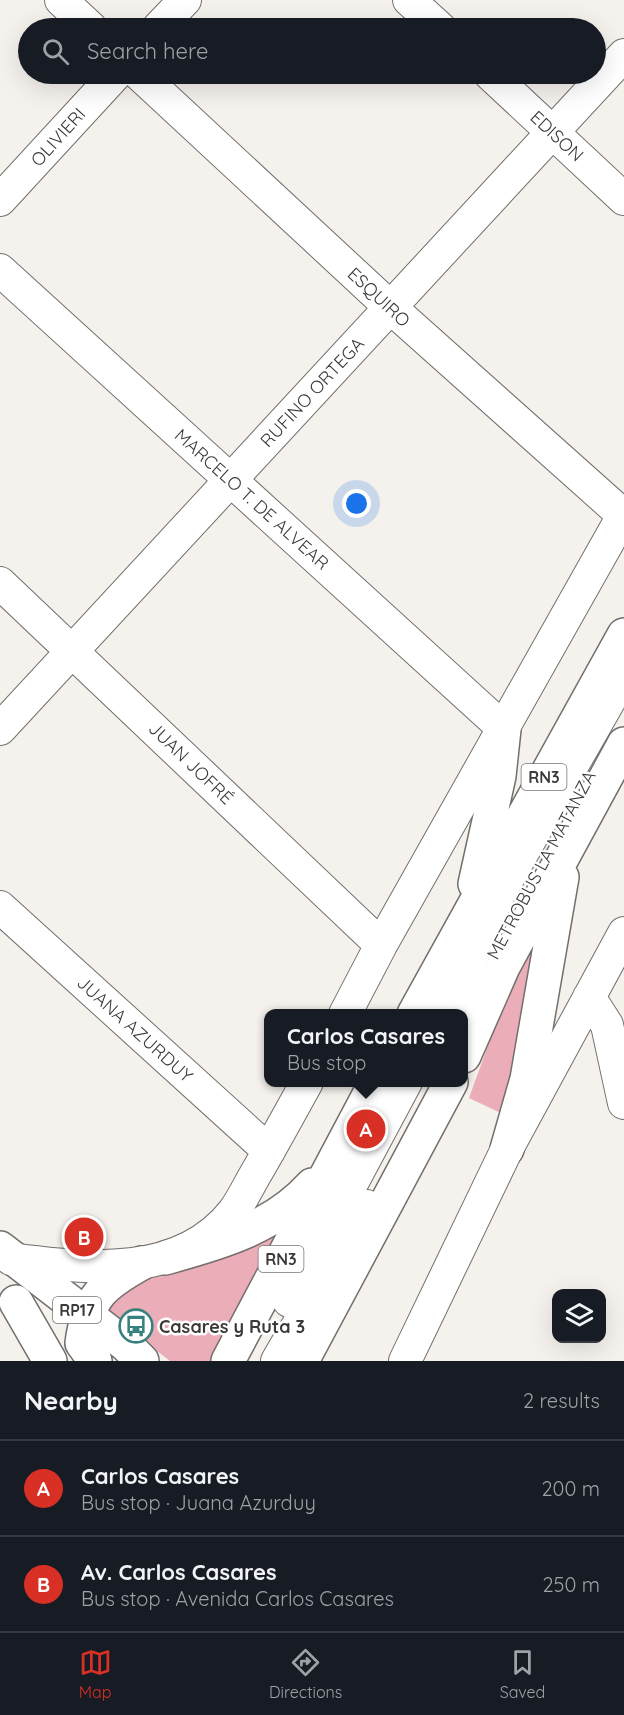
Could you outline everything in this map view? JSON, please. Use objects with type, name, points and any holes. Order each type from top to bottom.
[{"type":"main road","name":"RN3","points":[[417,1009],[624,635]]},
{"type":"main road","name":"RN3","points":[[466,921],[499,776],[504,729]]},
{"type":"main road","points":[[468,1047],[503,967],[624,744]]},
{"type":"main road","points":[[507,1149],[527,1079],[567,848]]},
{"type":"main road","name":"RN3","points":[[228,1361],[374,1087]]},
{"type":"main road","points":[[302,1361],[449,1087]]},
{"type":"main road","points":[[95,1361],[82,1343],[86,1316],[95,1299],[114,1279],[153,1260],[212,1245],[274,1218],[311,1187],[334,1158]]},
{"type":"main road","points":[[7,1274],[50,1361]]},
{"type":"main road","name":"RP17","points":[[7,1274],[86,1316],[126,1345],[142,1361]]},
{"type":"main road","name":"RP17","points":[[7,1274],[77,1361]]},
{"type":"street","points":[[60,0],[80,18]]},
{"type":"street","points":[[168,18],[185,0]]},
{"type":"street","points":[[409,0],[429,18]]},
{"type":"street","name":"RUFINO ORTEGA","points":[[606,75],[624,55]]},
{"type":"street","name":"OLIVIERI","points":[[0,200],[107,84]]},
{"type":"street","name":"ESQUIRO","points":[[150,84],[390,307],[624,515]]},
{"type":"street","name":"EDISON","points":[[501,84],[624,199]]},
{"type":"street","name":"RUFINO ORTEGA","points":[[0,729],[598,84]]},
{"type":"street","name":"MARCELO T. DE ALVEAR","points":[[0,270],[504,729]]},
{"type":"street","points":[[348,1009],[381,945],[624,515]]},
{"type":"street","name":"JUAN JOFRÉ","points":[[0,583],[381,945]]},
{"type":"street","name":"METROBUS LA MATANZA","points":[[448,1009],[455,998],[499,894],[624,675]]},
{"type":"street","name":"METROBUS LA MATANZA","points":[[468,1011],[490,958],[624,712]]},
{"type":"street","name":"JUANA AZURDUY","points":[[0,907],[269,1151]]},
{"type":"street","points":[[405,1361],[507,1149],[624,933]]},
{"type":"street","points":[[589,997],[624,1024]]},
{"type":"street","points":[[589,997],[607,1025],[624,1103]]},
{"type":"street","points":[[7,1274],[153,1260],[204,1239],[235,1210],[305,1087]]},
{"type":"street","points":[[256,1361],[404,1087]]},
{"type":"street","points":[[277,1361],[363,1215],[432,1087]]},
{"type":"shaded area","points":[[542,919],[505,1115],[469,1098],[515,971]]},
{"type":"shaded area","points":[[289,1228],[211,1361],[170,1361],[105,1311],[119,1287]]},
{"type":"place","name":"Carlos Casares","points":[[366,1129]]},
{"type":"place","name":"Av. Carlos Casares","points":[[84,1237]]},
{"type":"place","name":"Casares y Ruta 3","points":[[136,1326]]}]
